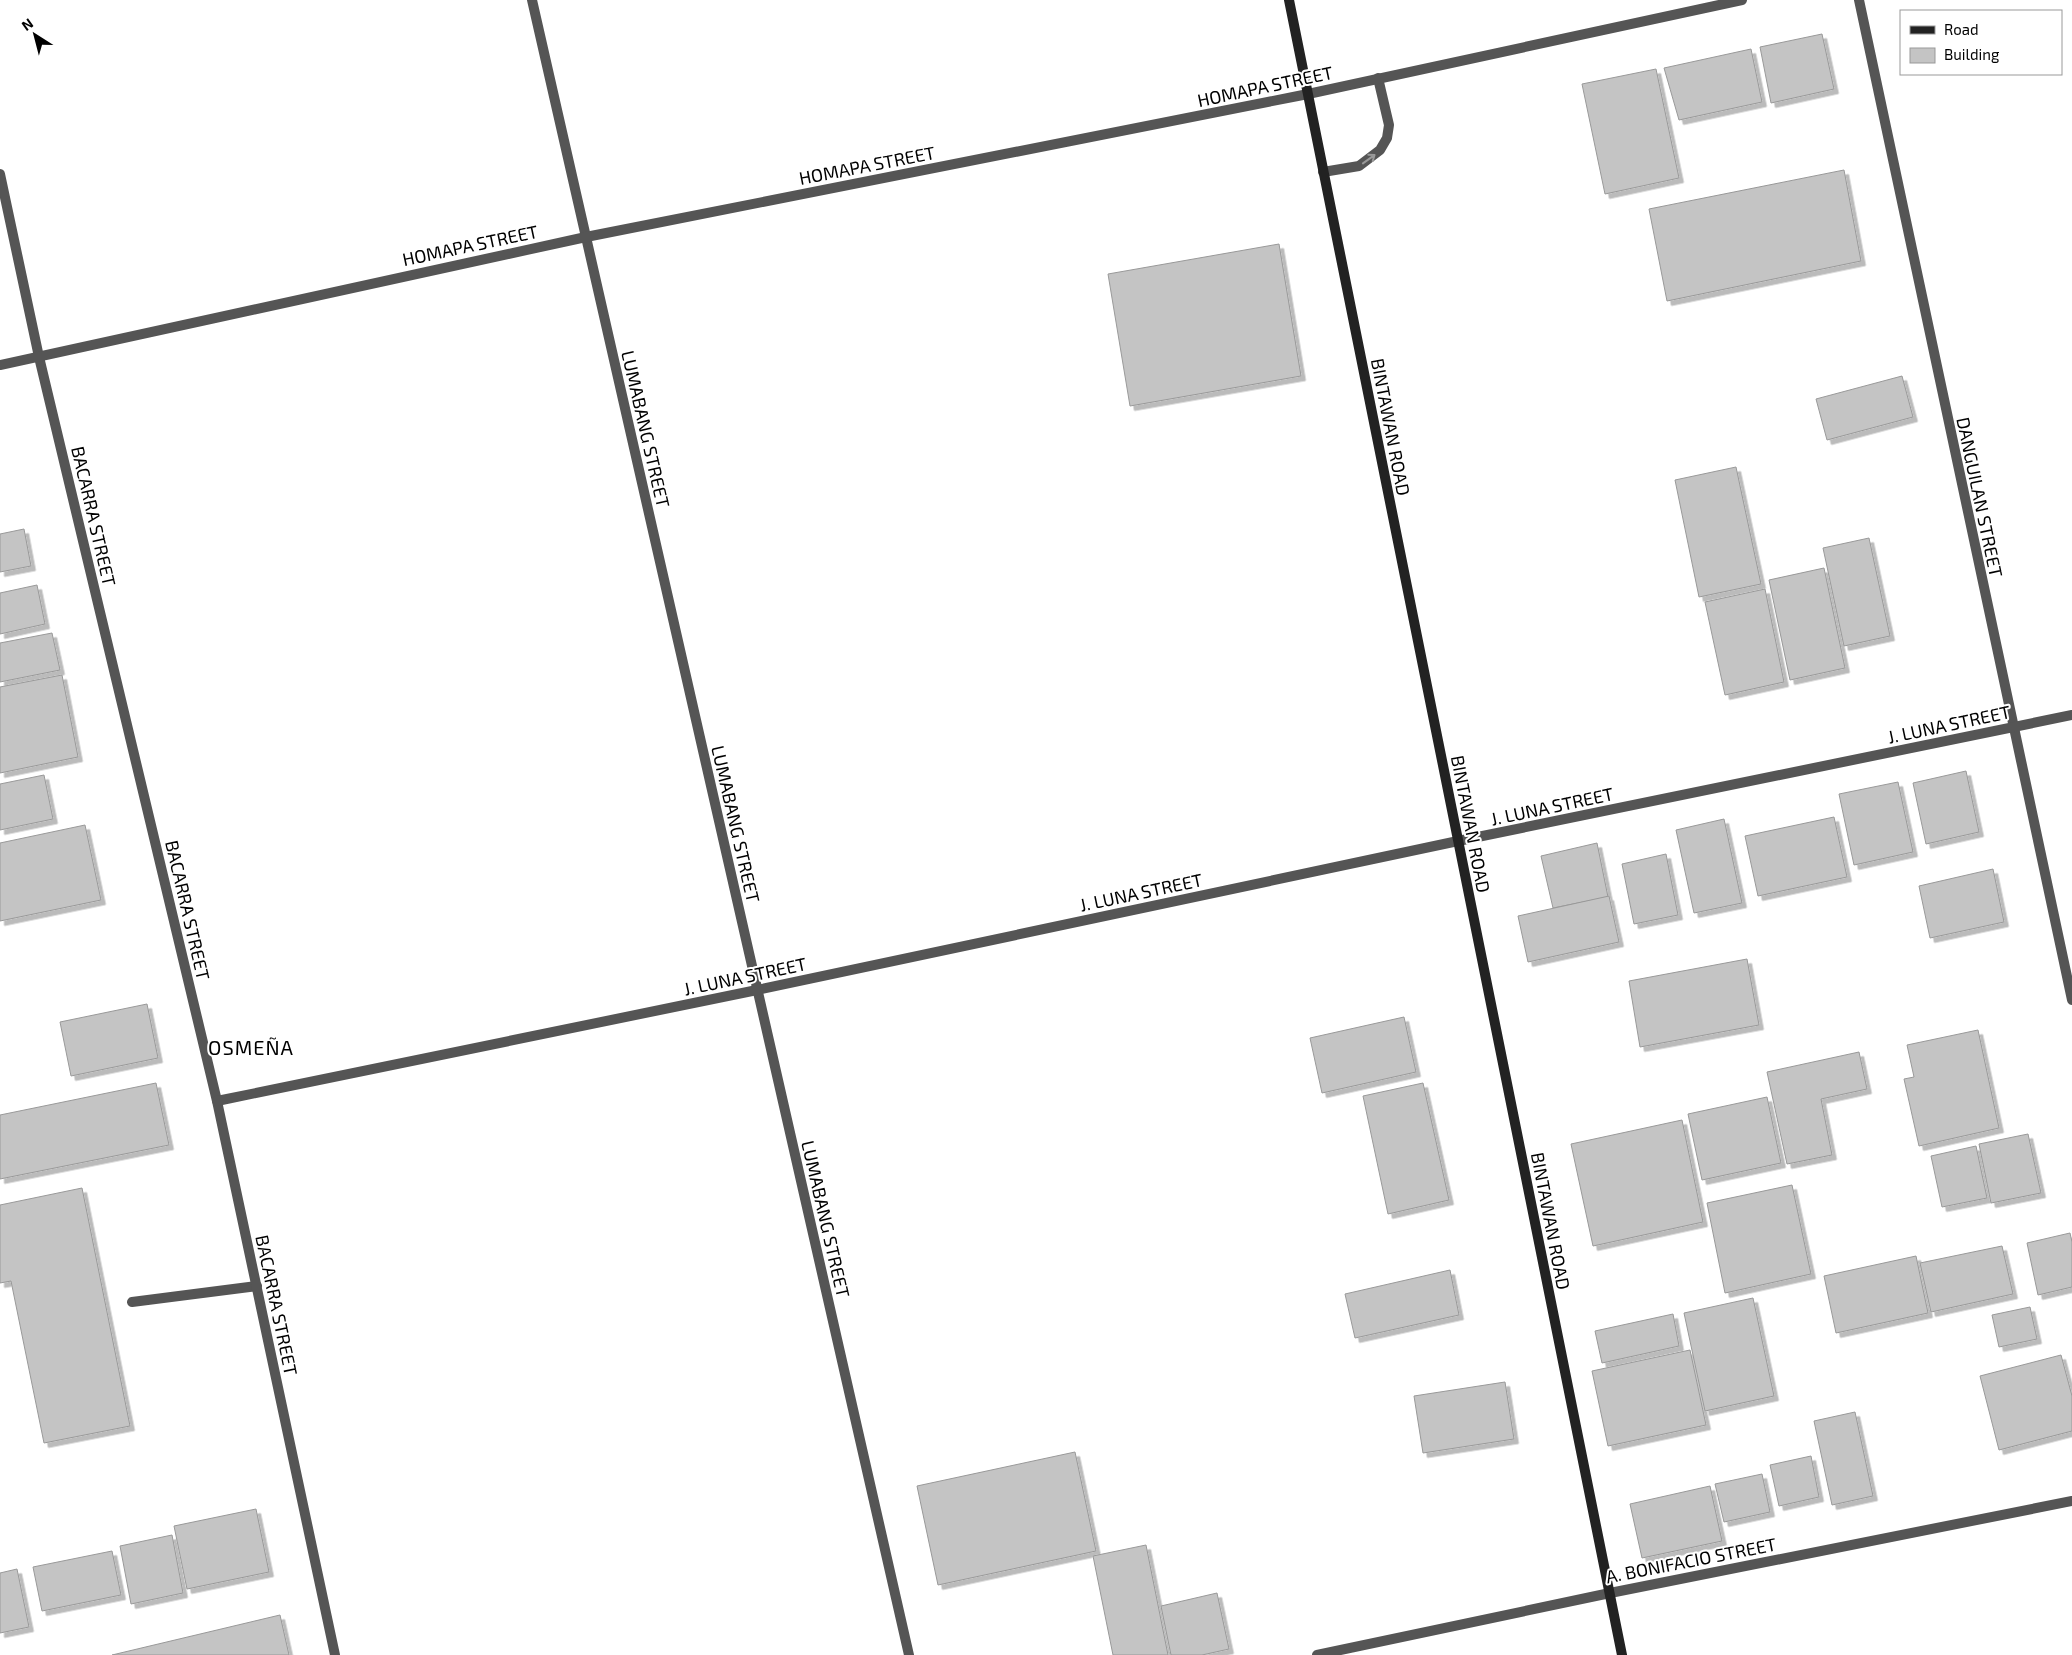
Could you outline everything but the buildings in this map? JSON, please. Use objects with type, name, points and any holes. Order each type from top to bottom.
[{"type":"main road","name":"BINTAWAN ROAD","points":[[1289,0],[1622,1655]]},
{"type":"street","name":"LUMABANG STREET","points":[[532,0],[908,1655]]},
{"type":"street","name":"HOMAPA STREET","points":[[0,365],[586,237],[1308,94],[1742,0]]},
{"type":"street","name":"DANGUILAN STREET","points":[[1859,0],[2072,1000]]},
{"type":"street","points":[[1324,172],[1359,166],[1380,150],[1387,138],[1389,125],[1378,78]]},
{"type":"street","name":"BACARRA STREET","points":[[0,174],[39,357],[217,1101],[335,1655]]},
{"type":"street","name":"J. LUNA STREET","points":[[217,1101],[2072,715]]},
{"type":"street","points":[[132,1302],[256,1286]]},
{"type":"street","name":"A. BONIFACIO STREET","points":[[1317,1655],[1610,1593],[2072,1501]]},
{"type":"district","name":"OSMEÑA","points":[[251,1047]]}]
